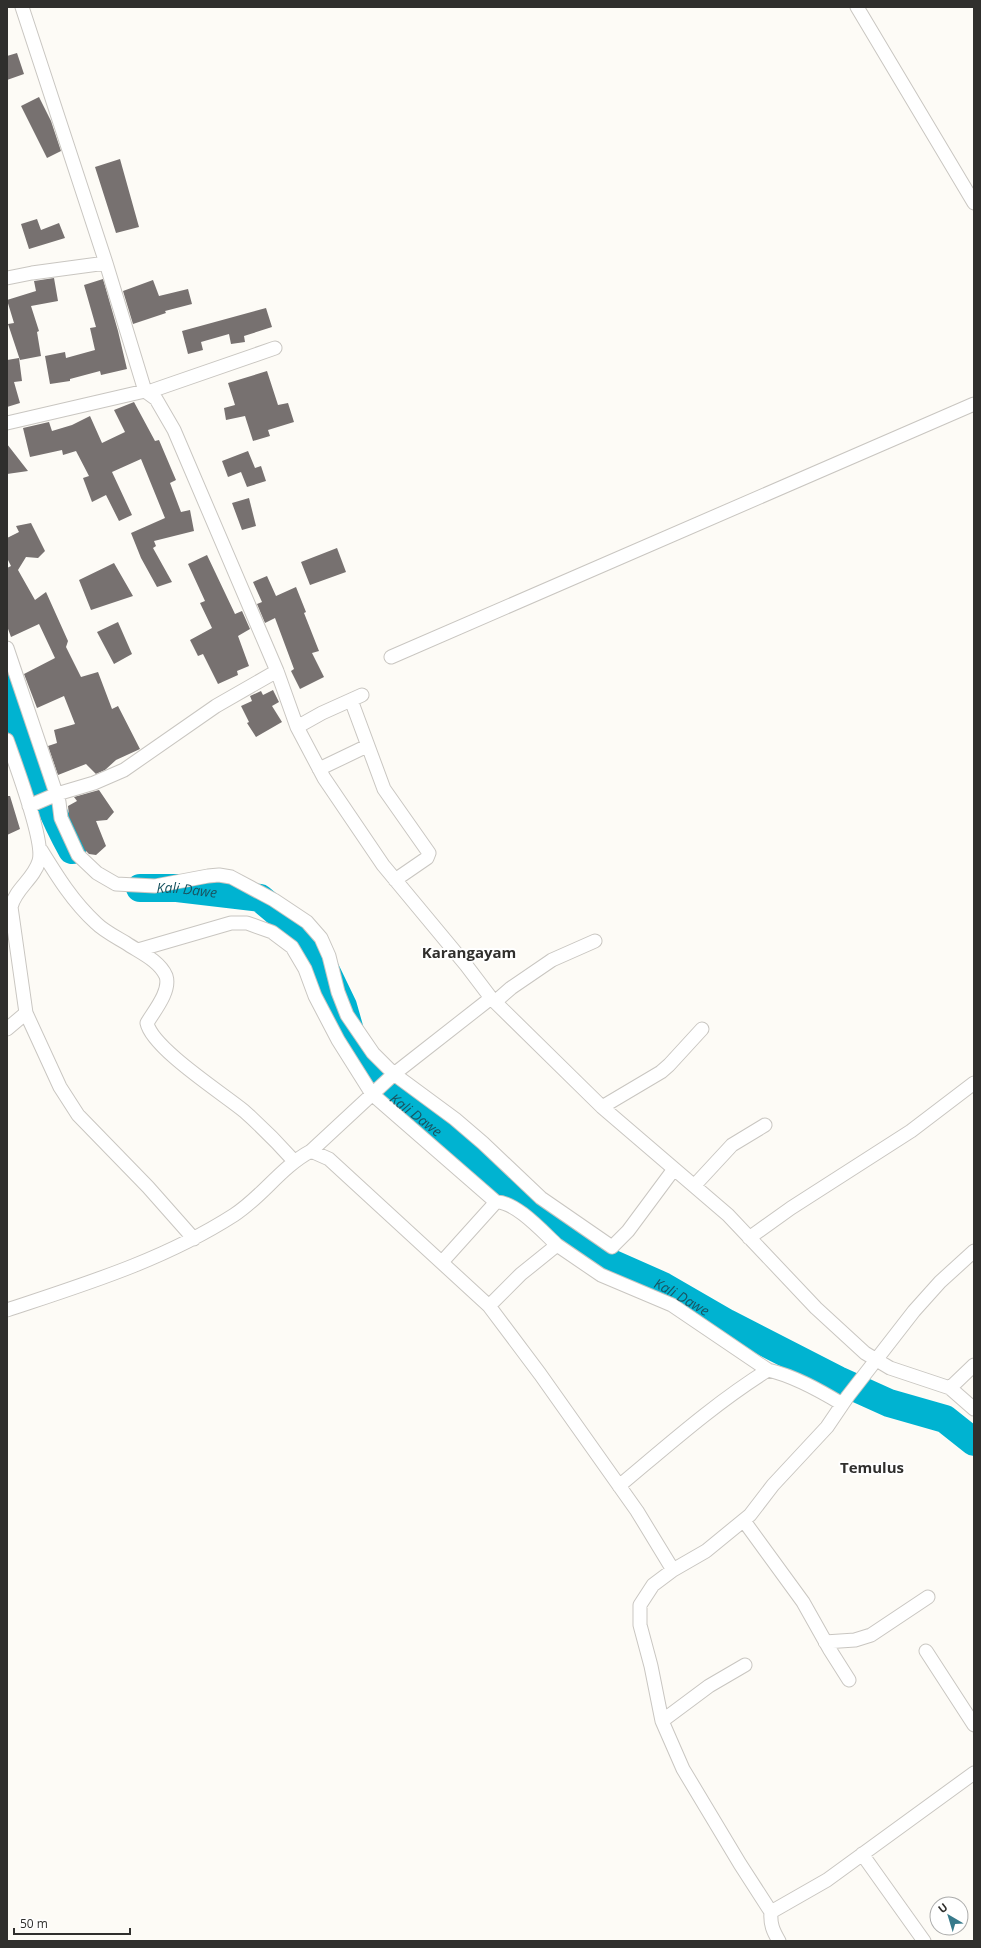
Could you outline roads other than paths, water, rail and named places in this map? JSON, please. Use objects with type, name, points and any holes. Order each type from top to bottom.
[{"type":"street","points":[[22,7],[106,263],[146,391],[163,408],[174,430],[277,671],[298,727],[319,769],[383,865],[493,1000],[602,1107],[728,1215],[816,1308],[876,1361],[890,1368],[950,1388],[974,1409]]},
{"type":"street","points":[[857,7],[974,204]]},
{"type":"street","points":[[7,278],[106,263]]},
{"type":"street","points":[[7,423],[146,391],[275,348]]},
{"type":"street","points":[[391,657],[974,404]]},
{"type":"street","points":[[7,648],[43,800],[41,850],[37,868],[17,892],[13,899],[11,908],[26,1013],[60,1087],[78,1115],[148,1186],[194,1239]]},
{"type":"street","points":[[43,800],[94,783],[124,770],[216,706],[277,671]]},
{"type":"street","points":[[298,727],[356,698],[367,746],[384,789],[429,853],[427,858],[395,880]]},
{"type":"street","points":[[7,740],[43,800],[61,818],[78,855],[97,873],[116,884],[155,886],[219,874],[231,877],[274,900],[307,922],[321,938],[329,956],[338,992],[347,1015],[390,1078],[455,1118],[518,1174],[541,1198],[612,1246],[628,1232],[674,1169]]},
{"type":"street","points":[[319,769],[367,746]]},
{"type":"street","points":[[41,850],[69,894],[96,923],[152,960],[166,977],[167,984],[164,994],[147,1023],[149,1031],[156,1040],[210,1088],[254,1120],[294,1161]]},
{"type":"street","points":[[138,950],[197,932],[236,923],[247,922],[272,932],[292,947],[305,969],[315,996],[338,1040],[373,1093],[496,1202],[507,1204],[530,1220],[556,1245],[601,1275],[672,1305],[768,1370],[780,1373],[825,1394],[845,1400]]},
{"type":"street","points":[[7,1310],[116,1273],[194,1239],[235,1214],[294,1161],[311,1151],[390,1078],[493,1000],[552,960],[595,941]]},
{"type":"street","points":[[7,1029],[26,1013]]},
{"type":"street","points":[[602,1107],[661,1072],[702,1028]]},
{"type":"street","points":[[749,1238],[790,1208],[911,1131],[974,1082]]},
{"type":"street","points":[[694,1186],[732,1145],[765,1125]]},
{"type":"street","points":[[311,1151],[329,1159],[489,1306],[540,1374],[637,1510],[673,1570]]},
{"type":"street","points":[[442,1262],[496,1202]]},
{"type":"street","points":[[489,1306],[521,1274],[556,1245]]},
{"type":"street","points":[[779,1941],[774,1933],[770,1921],[771,1912],[740,1864],[683,1769],[662,1720],[651,1666],[640,1625],[640,1605],[653,1585],[673,1570],[706,1551],[744,1521],[773,1485],[826,1427],[866,1372],[914,1311],[940,1282],[974,1251]]},
{"type":"street","points":[[950,1388],[974,1365]]},
{"type":"street","points":[[619,1486],[706,1415],[768,1370]]},
{"type":"street","points":[[744,1521],[803,1602],[848,1680]]},
{"type":"street","points":[[825,1642],[856,1640],[871,1635],[928,1597]]},
{"type":"street","points":[[926,1651],[974,1726]]},
{"type":"street","points":[[662,1720],[709,1686],[745,1665]]},
{"type":"street","points":[[771,1912],[828,1880],[974,1773]]},
{"type":"street","points":[[862,1854],[924,1941]]},
{"type":"waterway","name":"Kali Dawe","points":[[7,688],[44,791],[72,850]]},
{"type":"waterway","name":"Kali Dawe","points":[[140,888],[177,888],[260,898],[291,924],[317,952],[343,1006],[356,1052],[382,1089],[480,1164],[550,1225],[602,1259],[663,1286],[727,1323],[838,1380],[889,1403],[945,1419],[974,1442]]},
{"type":"district","name":"Karangayam","points":[[469,953]]},
{"type":"district","name":"Temulus","points":[[872,1468]]}]
